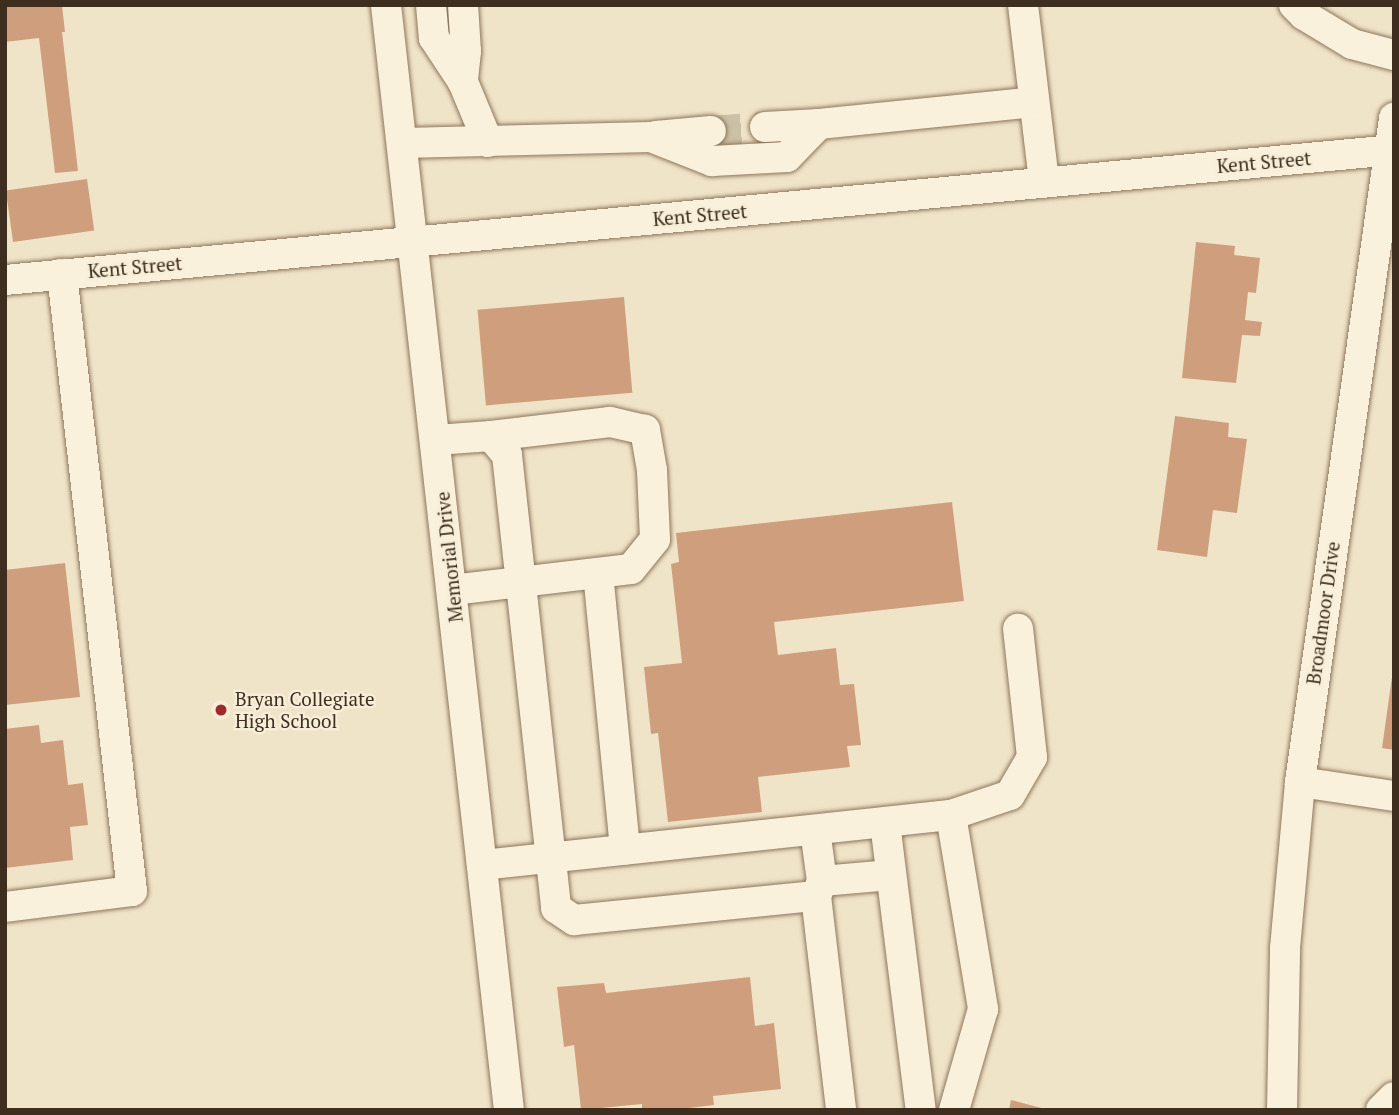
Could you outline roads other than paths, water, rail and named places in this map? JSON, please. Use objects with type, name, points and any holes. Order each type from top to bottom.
[{"type":"street","name":"Memorial Drive","points":[[386,5],[509,1110]]},
{"type":"street","points":[[431,5],[435,38],[463,82],[488,142]]},
{"type":"street","points":[[463,5],[466,51],[463,82]]},
{"type":"street","points":[[1023,5],[1044,183]]},
{"type":"street","points":[[1294,5],[1304,15],[1352,44],[1394,55]]},
{"type":"street","points":[[765,127],[1034,102]]},
{"type":"street","name":"Broadmoor Drive","points":[[1282,1110],[1286,948],[1300,782],[1394,118]]},
{"type":"street","points":[[651,137],[712,161],[787,156],[819,124]]},
{"type":"street","points":[[402,143],[651,137],[711,131]]},
{"type":"street","name":"Kent Street","points":[[5,280],[1391,150]]},
{"type":"street","points":[[5,907],[132,891],[62,274]]},
{"type":"street","points":[[436,440],[610,422],[645,430],[652,470],[655,539],[631,569],[452,590]]},
{"type":"street","points":[[491,436],[508,455],[556,908],[574,920],[819,889],[891,875]]},
{"type":"street","points":[[597,573],[625,850]]},
{"type":"street","points":[[482,865],[951,815],[1010,795],[1032,757],[1018,629]]},
{"type":"street","points":[[1300,782],[1394,796]]},
{"type":"street","points":[[951,815],[983,1009],[954,1110]]},
{"type":"street","points":[[885,823],[921,1110]]},
{"type":"street","points":[[815,831],[841,1110]]},
{"type":"street","points":[[1381,1110],[1394,1097]]},
{"type":"tunnel","points":[[711,131],[765,127]]},
{"type":"place","name":"Bryan Collegiate High School","points":[[221,710]]}]
